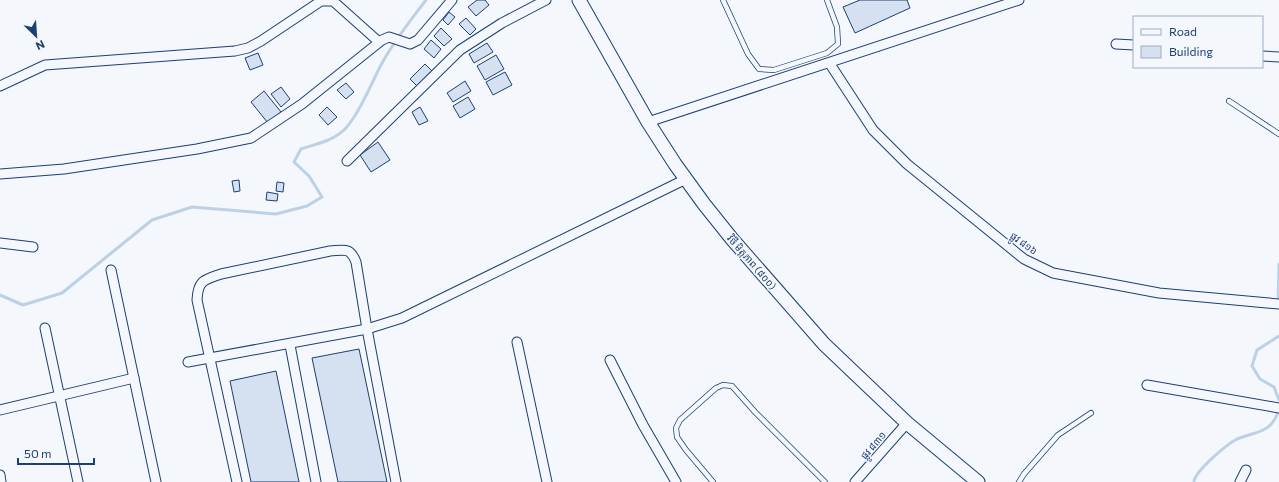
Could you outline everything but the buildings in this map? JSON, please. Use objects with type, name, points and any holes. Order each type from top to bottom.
[{"type":"main road","name":"វិថី មិត្តភាព (៨០០)","points":[[579,0],[648,122],[686,179],[732,239],[824,344],[907,423],[978,482]]},
{"type":"street","points":[[0,174],[64,169],[242,141],[251,138],[302,104],[379,42],[389,37],[410,44],[418,40],[452,0]]},
{"type":"street","points":[[347,161],[460,50],[502,23],[546,0]]},
{"type":"street","points":[[648,122],[830,64],[1019,0]]},
{"type":"street","points":[[0,86],[45,65],[235,51],[248,48],[321,1],[333,1],[379,42]]},
{"type":"street","points":[[1116,44],[1133,45]]},
{"type":"street","points":[[1263,56],[1279,57]]},
{"type":"street","name":"ផ្លូវ ៨១៦","points":[[830,64],[873,130],[902,159],[1024,259],[1053,273],[1159,293],[1279,304]]},
{"type":"street","points":[[188,362],[290,345],[367,329],[402,318],[686,179]]},
{"type":"street","points":[[0,243],[33,247]]},
{"type":"street","points":[[237,482],[197,300],[198,288],[204,280],[330,251],[346,249],[352,252],[356,262],[396,482]]},
{"type":"street","points":[[111,270],[156,482]]},
{"type":"street","points":[[45,328],[78,482]]},
{"type":"street","points":[[518,342],[547,482]]},
{"type":"street","points":[[290,345],[316,482]]},
{"type":"street","points":[[610,360],[643,425],[676,482]]},
{"type":"street","points":[[0,410],[134,378]]},
{"type":"street","points":[[1146,384],[1279,408]]},
{"type":"street","name":"ផ្លូវ ៨៣១","points":[[855,482],[907,423]]},
{"type":"street","points":[[1240,482],[1246,470]]},
{"type":"street","points":[[0,476],[1,482]]},
{"type":"lane","points":[[723,0],[748,54],[758,69],[774,70],[826,53],[838,44],[837,27],[827,0]]},
{"type":"lane","points":[[1229,101],[1279,134]]},
{"type":"lane","points":[[713,482],[686,450],[678,436],[676,428],[680,420],[716,388],[723,385],[732,386],[755,412],[825,482]]},
{"type":"lane","points":[[1019,482],[1024,474],[1058,435],[1091,413]]},
{"type":"waterway","points":[[0,295],[23,305],[62,293],[152,220],[192,207],[276,214],[307,206],[322,197],[309,176],[294,162],[301,149],[324,142],[340,133],[350,123],[391,48],[426,0]]},
{"type":"waterway","points":[[1278,303],[1279,264]]},
{"type":"waterway","points":[[1279,336],[1257,350],[1252,366],[1260,379],[1274,387],[1279,400]]},
{"type":"waterway","points":[[1194,482],[1195,477],[1205,465],[1226,446],[1237,439],[1257,433],[1268,427],[1276,417],[1279,409]]}]
